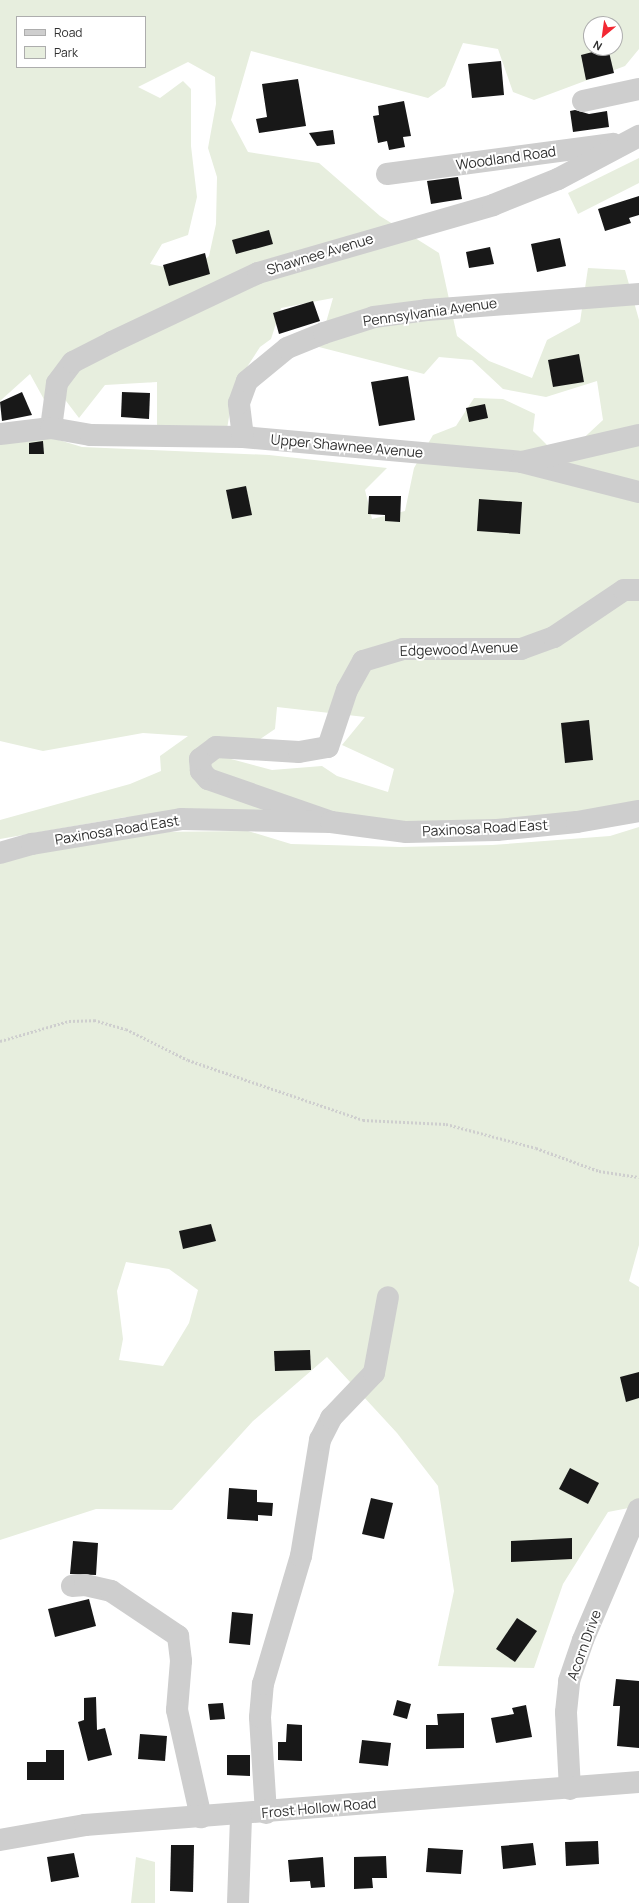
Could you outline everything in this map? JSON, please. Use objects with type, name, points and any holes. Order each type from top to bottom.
[{"type":"street","points":[[583,100],[639,89]]},
{"type":"street","name":"Woodland Road","points":[[387,174],[632,139]]},
{"type":"street","name":"Shawnee Avenue","points":[[51,428],[57,383],[73,362],[112,342],[258,273],[493,205],[558,179],[632,139]]},
{"type":"street","name":"Pennsylvania Avenue","points":[[243,437],[238,403],[247,381],[287,348],[324,333],[374,317],[427,310],[639,294]]},
{"type":"street","name":"Upper Shawnee Avenue","points":[[0,434],[51,428],[91,435],[243,437],[522,462],[639,492]]},
{"type":"street","points":[[522,462],[639,435]]},
{"type":"street","name":"Edgewood Avenue","points":[[336,731],[347,690],[363,661],[403,650],[521,649],[554,637],[624,590],[639,590]]},
{"type":"street","name":"Paxinosa Road East","points":[[331,822],[208,779],[201,771],[200,759],[216,747],[299,752],[328,748],[336,731]]},
{"type":"street","name":"Paxinosa Road East","points":[[0,853],[32,844],[181,819],[331,822],[406,832],[497,830],[577,822],[639,811]]},
{"type":"street","points":[[266,1812],[260,1717],[263,1684],[301,1556],[320,1440],[331,1418],[374,1373],[388,1298]]},
{"type":"street","name":"Acorn Drive","points":[[570,1789],[566,1712],[569,1681],[583,1640],[639,1509]]},
{"type":"street","points":[[72,1586],[86,1584],[111,1591],[178,1636],[181,1661],[177,1710],[200,1817]]},
{"type":"street","name":"Frost Hollow Road","points":[[0,1840],[85,1825],[241,1815],[570,1789],[639,1782]]},
{"type":"street","points":[[238,1903],[241,1815]]},
{"type":"path","points":[[0,1041],[69,1021],[94,1020],[126,1029],[188,1060],[363,1120],[446,1124],[536,1148],[599,1171],[639,1177]]},
{"type":"green space","points":[[0,0],[639,0],[639,49],[625,66],[534,100],[513,92],[498,49],[463,43],[445,86],[428,98],[251,51],[231,120],[248,152],[319,163],[380,216],[439,253],[457,336],[489,361],[532,378],[547,340],[580,322],[588,268],[625,270],[639,320],[639,804],[462,827],[226,816],[126,817],[0,839],[0,820],[130,784],[161,771],[160,756],[188,736],[143,733],[43,751],[0,741],[0,441],[49,437],[82,447],[269,455],[387,468],[365,490],[372,519],[405,511],[414,468],[433,435],[456,426],[474,398],[503,399],[535,414],[533,431],[561,459],[603,420],[597,381],[546,397],[503,389],[472,360],[439,357],[424,374],[319,347],[333,298],[281,308],[271,339],[260,347],[234,387],[227,429],[157,431],[157,382],[105,385],[79,418],[63,397],[46,403],[30,374],[0,401]],"holes":[[[188,62],[215,77],[216,104],[208,148],[217,177],[216,224],[209,256],[189,272],[150,264],[162,244],[188,235],[197,197],[191,146],[191,89],[183,81],[160,98],[138,87]],[[277,707],[365,717],[342,745],[394,769],[388,792],[337,776],[322,766],[272,770],[231,759],[275,729]]]},
{"type":"green space","points":[[639,158],[639,183],[578,214],[568,193]]},
{"type":"green space","points":[[639,827],[639,1245],[629,1281],[639,1287],[639,1506],[608,1512],[563,1584],[534,1668],[438,1666],[454,1591],[438,1486],[397,1433],[327,1357],[253,1421],[172,1510],[96,1509],[0,1540],[0,858],[156,832],[248,831],[291,844],[400,847],[492,845],[610,836]],"holes":[[[126,1262],[169,1269],[198,1290],[189,1323],[163,1366],[119,1360],[123,1339],[117,1291]]]},
{"type":"green space","points":[[136,1857],[155,1862],[155,1903],[131,1903]]},
{"type":"building","points":[[581,55],[610,56],[614,73],[586,80]]},
{"type":"building","points":[[501,61],[504,95],[472,98],[468,64]]},
{"type":"building","points":[[298,79],[306,126],[259,133],[256,119],[267,117],[262,84]]},
{"type":"building","points":[[404,101],[411,136],[403,137],[405,147],[389,150],[387,141],[378,143],[373,116],[379,115],[378,106]]},
{"type":"building","points":[[575,110],[589,114],[607,111],[609,127],[573,132],[570,111]]},
{"type":"building","points":[[333,130],[335,144],[317,146],[309,133]]},
{"type":"building","points":[[458,177],[462,199],[431,204],[427,181]]},
{"type":"building","points":[[639,196],[639,215],[629,218],[631,223],[605,231],[598,209]]},
{"type":"building","points":[[269,230],[273,244],[236,254],[232,240]]},
{"type":"building","points":[[560,238],[566,266],[537,272],[531,244]]},
{"type":"building","points":[[490,247],[494,264],[469,268],[466,252]]},
{"type":"building","points":[[205,253],[210,274],[169,286],[163,265]]},
{"type":"building","points":[[313,301],[320,321],[279,334],[273,313]]},
{"type":"building","points":[[579,354],[584,382],[553,387],[548,360]]},
{"type":"building","points":[[408,376],[415,420],[379,426],[371,382]]},
{"type":"building","points":[[22,392],[32,415],[2,421],[0,402]]},
{"type":"building","points":[[122,392],[150,393],[149,419],[121,417]]},
{"type":"building","points":[[485,404],[488,418],[469,422],[466,408]]},
{"type":"building","points":[[43,441],[44,454],[29,454],[29,443]]},
{"type":"building","points":[[246,486],[252,515],[232,519],[226,490]]},
{"type":"building","points":[[369,496],[401,496],[400,522],[385,521],[385,515],[368,514]]},
{"type":"building","points":[[479,499],[522,502],[520,534],[477,531]]},
{"type":"building","points":[[589,720],[593,760],[565,763],[561,723]]},
{"type":"building","points":[[211,1224],[216,1241],[183,1249],[179,1231]]},
{"type":"building","points":[[310,1350],[311,1370],[275,1371],[274,1351]]},
{"type":"building","points":[[639,1372],[639,1398],[626,1402],[620,1377]]},
{"type":"building","points":[[570,1468],[599,1483],[588,1504],[559,1489]]},
{"type":"building","points":[[229,1488],[257,1490],[257,1502],[273,1503],[272,1516],[258,1515],[258,1521],[227,1519]]},
{"type":"building","points":[[371,1498],[393,1503],[384,1539],[362,1534]]},
{"type":"building","points":[[572,1538],[572,1559],[511,1562],[511,1541]]},
{"type":"building","points":[[73,1541],[98,1543],[96,1575],[70,1574]]},
{"type":"building","points":[[89,1599],[96,1626],[55,1637],[48,1609]]},
{"type":"building","points":[[232,1612],[253,1614],[250,1645],[229,1643]]},
{"type":"building","points":[[517,1618],[537,1631],[515,1662],[496,1649]]},
{"type":"building","points":[[616,1679],[639,1681],[639,1748],[617,1746],[620,1706],[613,1706]]},
{"type":"building","points":[[96,1697],[97,1730],[105,1728],[112,1755],[88,1761],[78,1722],[84,1720],[84,1698]]},
{"type":"building","points":[[397,1700],[411,1704],[407,1719],[393,1715]]},
{"type":"building","points":[[223,1703],[225,1719],[210,1720],[208,1704]]},
{"type":"building","points":[[526,1705],[532,1737],[496,1743],[491,1718],[514,1714],[512,1708]]},
{"type":"building","points":[[464,1713],[464,1748],[426,1749],[426,1725],[438,1725],[437,1714]]},
{"type":"building","points":[[287,1724],[302,1725],[302,1761],[278,1760],[278,1742],[286,1742]]},
{"type":"building","points":[[140,1734],[167,1736],[165,1761],[138,1759]]},
{"type":"building","points":[[362,1740],[391,1743],[388,1766],[359,1763]]},
{"type":"building","points":[[46,1750],[64,1750],[64,1780],[27,1780],[27,1762],[46,1762]]},
{"type":"building","points":[[227,1755],[250,1755],[250,1776],[227,1775]]},
{"type":"building","points":[[598,1841],[599,1864],[566,1866],[565,1842]]},
{"type":"building","points":[[533,1843],[536,1865],[503,1869],[501,1846]]},
{"type":"building","points":[[171,1845],[194,1845],[193,1892],[170,1891]]},
{"type":"building","points":[[428,1848],[463,1850],[461,1874],[426,1872]]},
{"type":"building","points":[[74,1853],[79,1877],[51,1882],[47,1857]]},
{"type":"building","points":[[386,1856],[387,1878],[372,1878],[373,1888],[354,1889],[354,1857]]},
{"type":"building","points":[[323,1857],[325,1887],[311,1888],[310,1881],[290,1882],[288,1860]]}]
